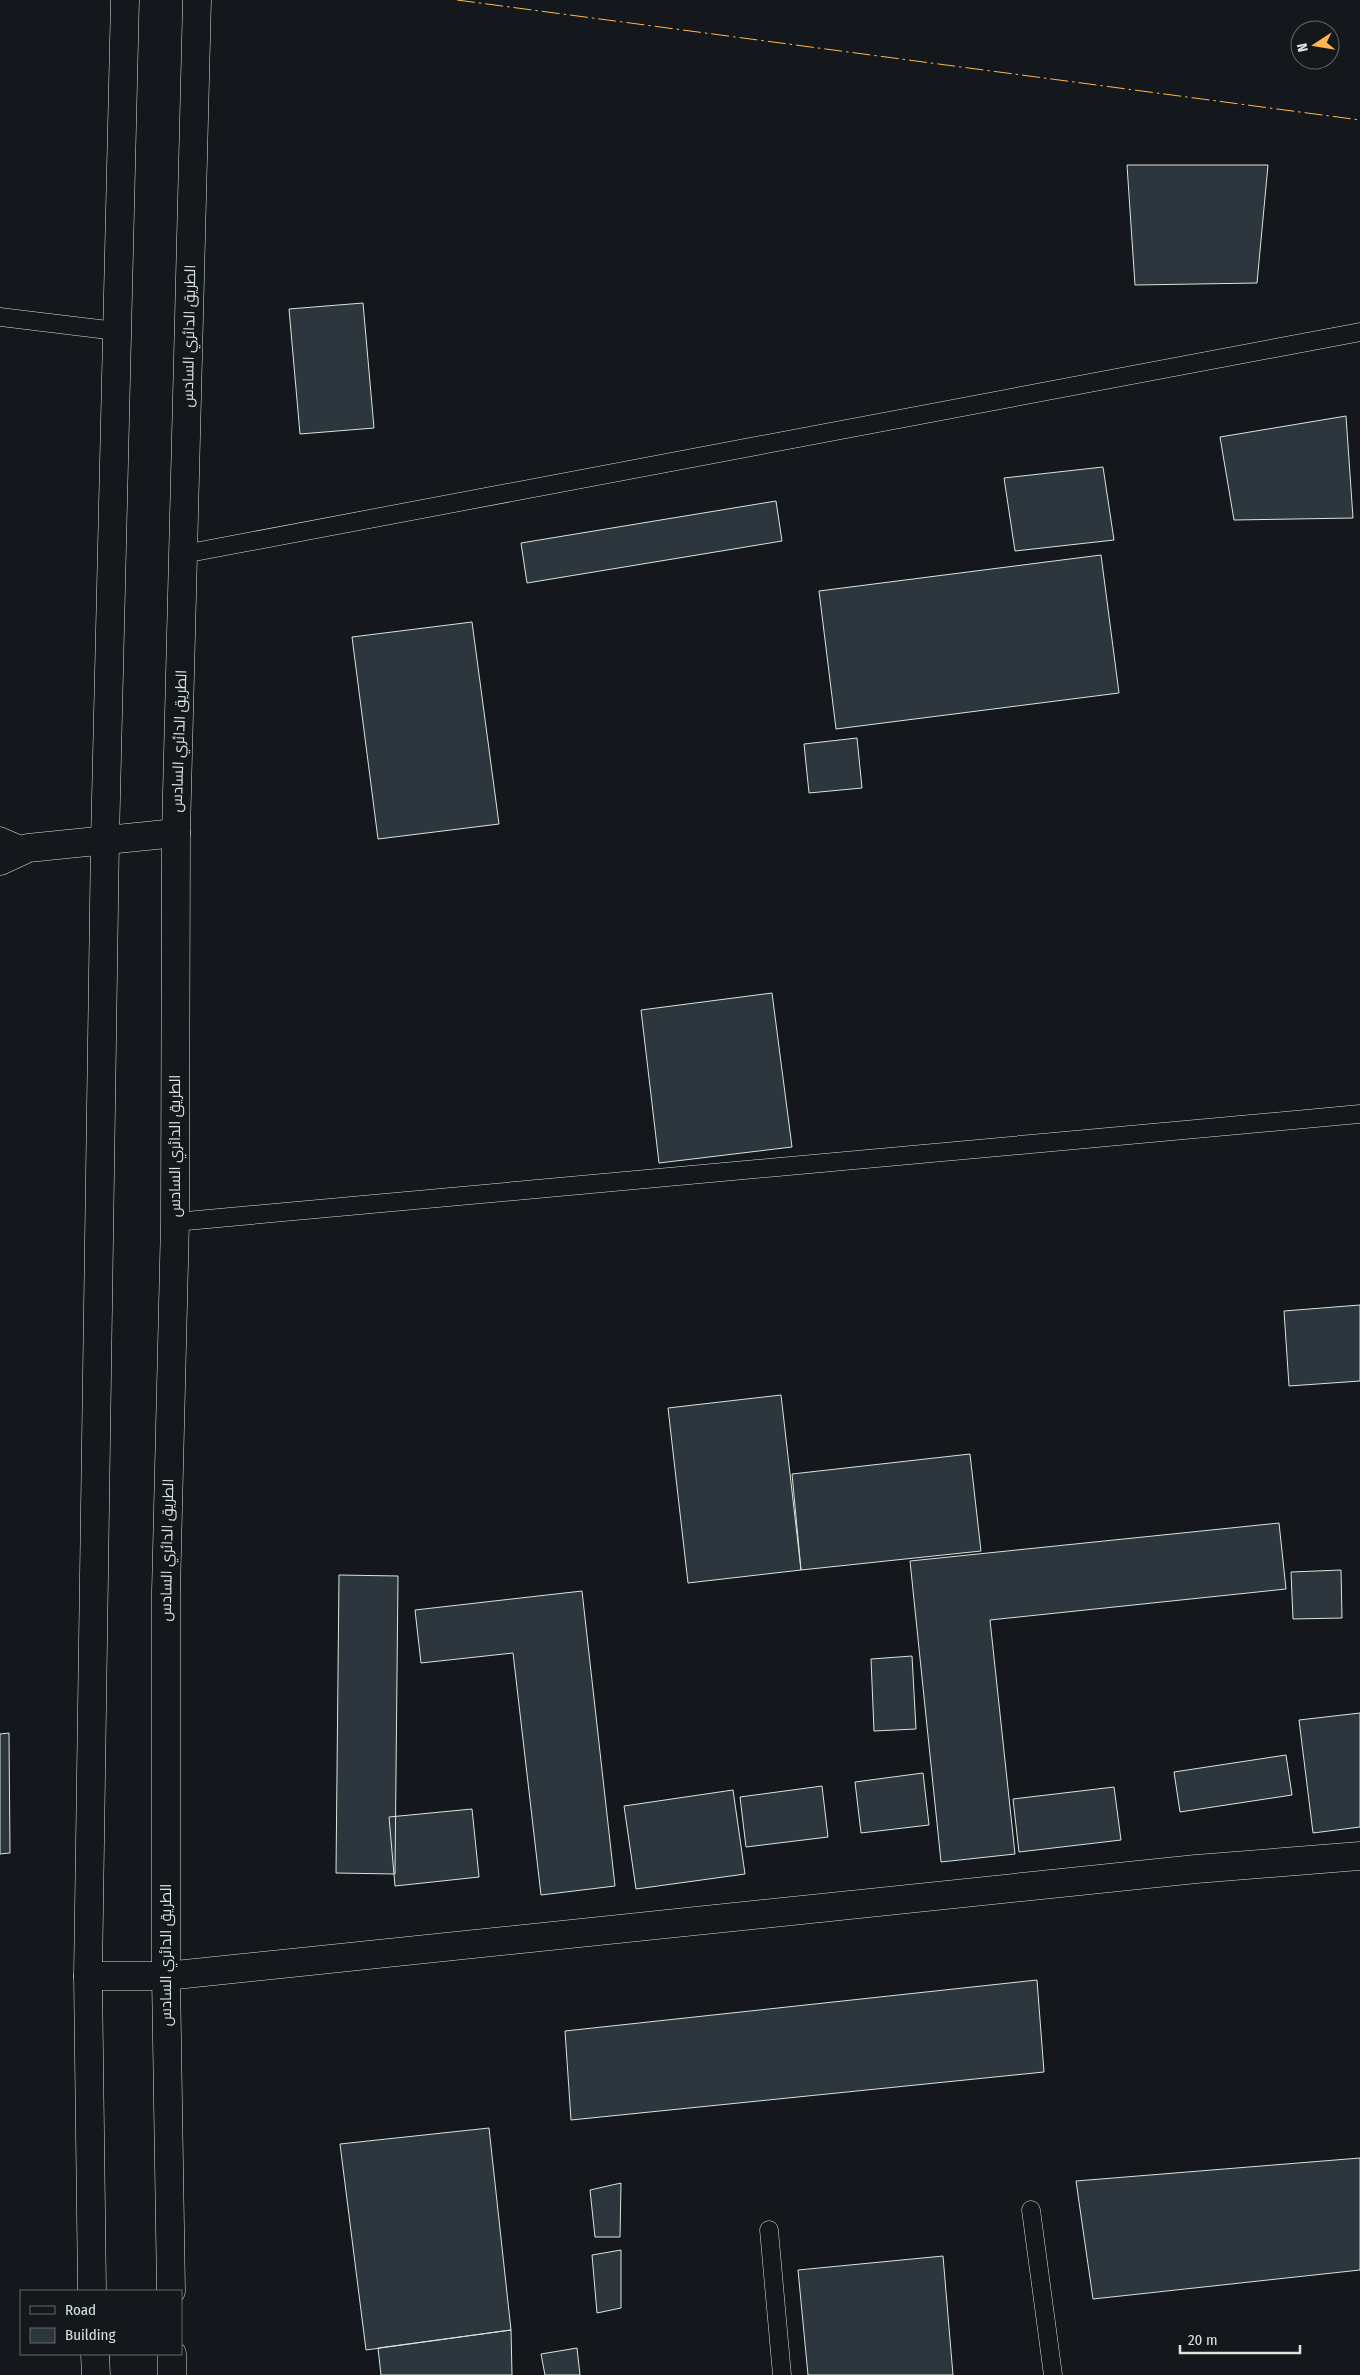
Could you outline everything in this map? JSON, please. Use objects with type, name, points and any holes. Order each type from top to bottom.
[{"type":"main road","points":[[92,2290],[88,1976],[105,840],[125,0]]},
{"type":"main road","name":"الطريق الدائري السادس","points":[[171,2290],[166,1976],[166,1602],[175,1222],[176,832],[197,0]]},
{"type":"main road","points":[[0,861],[28,848],[176,832]]},
{"type":"main road","points":[[88,1976],[166,1976],[1166,1872],[1360,1856]]},
{"type":"main road","points":[[94,2355],[96,2375]]},
{"type":"main road","points":[[172,2355],[172,2375]]},
{"type":"lane","points":[[0,316],[116,332]]},
{"type":"lane","points":[[184,554],[1360,332]]},
{"type":"lane","points":[[0,836],[28,848]]},
{"type":"lane","points":[[175,1222],[1360,1114]]},
{"type":"lane","points":[[1031,2210],[1053,2375]]},
{"type":"lane","points":[[769,2230],[782,2375]]},
{"type":"building","points":[[1127,165],[1268,165],[1257,283],[1135,285]]},
{"type":"building","points":[[363,303],[374,428],[300,434],[289,309]]},
{"type":"building","points":[[1346,416],[1353,518],[1234,520],[1220,437]]},
{"type":"building","points":[[1103,467],[1114,540],[1015,551],[1004,478]]},
{"type":"building","points":[[776,501],[782,541],[527,583],[521,543]]},
{"type":"building","points":[[1101,555],[1119,693],[836,729],[819,591]]},
{"type":"building","points":[[472,622],[499,824],[378,839],[352,637]]},
{"type":"building","points":[[857,738],[862,788],[809,793],[804,744]]},
{"type":"building","points":[[772,993],[792,1147],[659,1163],[641,1010]]},
{"type":"building","points":[[1360,1305],[1360,1381],[1289,1386],[1284,1311]]},
{"type":"building","points":[[781,1395],[801,1570],[688,1583],[668,1408]]},
{"type":"building","points":[[970,1454],[981,1551],[801,1570],[792,1474]]},
{"type":"building","points":[[1279,1523],[1286,1589],[990,1620],[1015,1854],[941,1862],[910,1561]]},
{"type":"building","points":[[1341,1570],[1342,1618],[1293,1619],[1291,1572]]},
{"type":"building","points":[[339,1575],[398,1576],[395,1874],[336,1873]]},
{"type":"building","points":[[582,1591],[615,1886],[541,1895],[513,1653],[421,1663],[415,1610]]},
{"type":"building","points":[[912,1656],[916,1729],[874,1731],[871,1659]]},
{"type":"building","points":[[1360,1713],[1360,1827],[1313,1833],[1299,1720]]},
{"type":"building","points":[[9,1733],[10,1853],[0,1854],[0,1734]]},
{"type":"building","points":[[1286,1755],[1292,1795],[1180,1812],[1174,1772]]},
{"type":"building","points":[[923,1773],[929,1825],[861,1833],[855,1782]]},
{"type":"building","points":[[822,1786],[828,1837],[746,1847],[740,1797]]},
{"type":"building","points":[[1114,1787],[1121,1840],[1019,1852],[1013,1799]]},
{"type":"building","points":[[733,1790],[745,1874],[636,1889],[624,1806]]},
{"type":"building","points":[[472,1809],[479,1877],[395,1886],[389,1817]]},
{"type":"building","points":[[1037,1980],[1044,2072],[571,2120],[565,2031]]},
{"type":"building","points":[[489,2128],[511,2330],[366,2350],[340,2144]]},
{"type":"building","points":[[1360,2158],[1360,2270],[1093,2299],[1076,2181]]},
{"type":"building","points":[[621,2183],[620,2237],[595,2237],[590,2190]]},
{"type":"building","points":[[621,2250],[621,2308],[597,2313],[592,2255]]},
{"type":"building","points":[[943,2256],[953,2375],[808,2375],[798,2270]]},
{"type":"building","points":[[511,2330],[512,2375],[381,2375],[378,2348]]},
{"type":"building","points":[[577,2348],[580,2375],[545,2375],[541,2354]]},
{"type":"power","points":[[457,0],[1360,120]]}]
